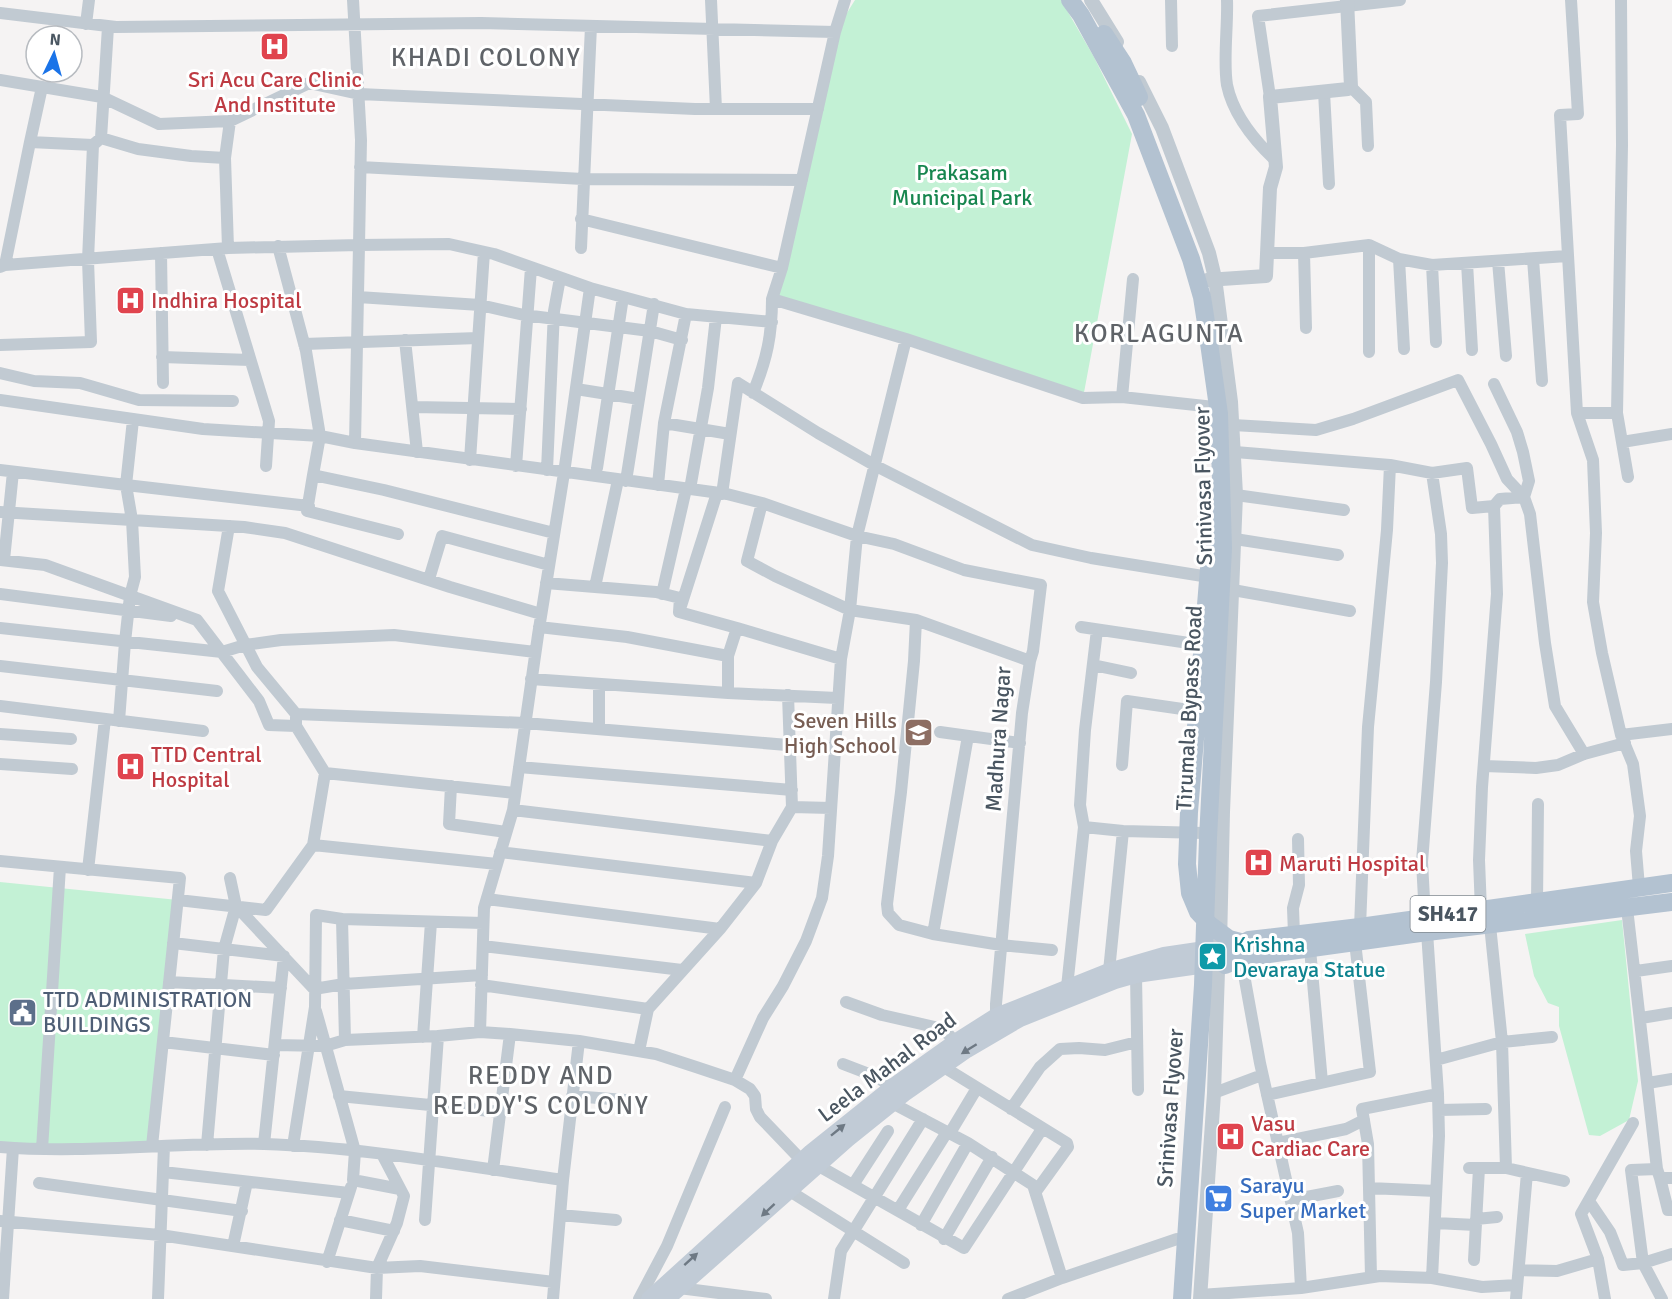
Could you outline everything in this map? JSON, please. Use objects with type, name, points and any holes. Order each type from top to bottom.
[{"type":"main road","name":"Srinivasa Flyover","points":[[1070,0],[1081,15],[1136,115],[1191,260],[1202,297],[1219,414],[1222,548],[1203,985],[1182,1299]]},
{"type":"main road","name":"Srinivasa Flyover","points":[[1083,0],[1123,63],[1163,148],[1203,260],[1212,293],[1227,412],[1231,473],[1229,578],[1197,1298]]},
{"type":"main road","name":"Srinivasa Flyover","points":[[1215,380],[1207,389],[1212,462],[1212,526],[1187,864],[1190,892],[1198,912],[1210,925],[1230,939],[1252,945],[1289,943],[1672,893]]},
{"type":"main road","name":"SH417","points":[[1486,917],[1537,903],[1672,883]]},
{"type":"main road","name":"SH417","points":[[1215,958],[1310,949],[1358,935],[1486,917],[1627,908],[1672,902]]},
{"type":"main road","name":"SH417","points":[[1215,958],[1249,940],[1294,934],[1358,935]]},
{"type":"main road","name":"Leela Mahal Road","points":[[649,1299],[955,1042],[999,1016],[1109,971],[1164,955],[1215,958]]},
{"type":"main road","name":"Leela Mahal Road","points":[[892,1095],[942,1066],[999,1016],[1020,1019],[1136,975],[1215,958]]},
{"type":"main road","name":"Leela Mahal Road","points":[[673,1294],[738,1238],[788,1190],[810,1165]]},
{"type":"street","points":[[86,24],[89,0]]},
{"type":"street","points":[[353,0],[360,167],[355,443]]},
{"type":"street","points":[[711,0],[716,110]]},
{"type":"street","points":[[753,393],[766,360],[772,322],[772,299],[782,268],[835,32],[845,0]]},
{"type":"street","name":"Tirumala Bypass Road","points":[[1064,0],[1099,57],[1136,132],[1187,264],[1203,327],[1214,407],[1218,483],[1204,833],[1215,958]]},
{"type":"street","name":"Tirumala Bypass Road","points":[[1091,0],[1131,64],[1162,128],[1209,253],[1215,279],[1233,425],[1236,495],[1215,958]]},
{"type":"street","points":[[1171,0],[1172,46]]},
{"type":"street","points":[[1227,0],[1227,85],[1238,115],[1260,146],[1275,160]]},
{"type":"street","points":[[1192,282],[1266,276],[1270,188],[1276,167],[1270,97],[1258,16],[1347,3],[1400,0]]},
{"type":"street","points":[[1571,0],[1578,114],[1560,115],[1577,413],[1593,460],[1596,533],[1593,602],[1602,653],[1623,739],[1634,764],[1640,816],[1636,850],[1639,887]]},
{"type":"street","points":[[1621,0],[1622,145],[1617,412],[1628,477]]},
{"type":"street","points":[[1347,3],[1351,87],[1366,102],[1368,146]]},
{"type":"street","points":[[0,13],[108,27],[481,23],[835,32]]},
{"type":"street","points":[[581,248],[591,26]]},
{"type":"street","points":[[0,345],[91,342],[88,260],[108,27]]},
{"type":"street","points":[[0,80],[102,97],[159,124],[230,121],[309,83],[358,94],[716,110],[818,109]]},
{"type":"street","points":[[42,87],[3,266],[223,248],[449,244],[484,252],[590,288],[686,314],[772,322]]},
{"type":"street","points":[[1270,97],[1351,87]]},
{"type":"street","points":[[1324,92],[1329,184]]},
{"type":"street","points":[[230,121],[225,158],[223,248],[250,360],[269,421],[266,466]]},
{"type":"street","points":[[30,142],[97,141],[138,149],[225,158]]},
{"type":"street","points":[[360,167],[584,178],[802,180]]},
{"type":"street","points":[[581,219],[782,268]]},
{"type":"street","points":[[1267,253],[1304,253],[1369,245],[1399,259],[1432,265],[1567,256]]},
{"type":"street","points":[[1369,245],[1369,352]]},
{"type":"street","points":[[278,246],[304,344],[320,435],[307,511],[398,534]]},
{"type":"street","points":[[470,460],[484,252]]},
{"type":"street","points":[[161,253],[163,383]]},
{"type":"street","points":[[1304,253],[1306,328]]},
{"type":"street","points":[[1399,259],[1404,349]]},
{"type":"street","points":[[1533,259],[1542,381]]},
{"type":"street","points":[[1498,261],[1506,356]]},
{"type":"street","points":[[1467,263],[1472,350]]},
{"type":"street","points":[[1432,265],[1436,342]]},
{"type":"street","points":[[516,466],[531,268]]},
{"type":"street","points":[[547,470],[553,318],[560,278]]},
{"type":"street","points":[[1122,397],[1133,279]]},
{"type":"street","points":[[480,1032],[484,908],[513,810],[590,288]]},
{"type":"street","points":[[358,297],[480,305],[528,316],[650,331],[681,340]]},
{"type":"street","points":[[597,468],[623,297]]},
{"type":"street","points":[[772,299],[906,339],[1083,398],[1122,397],[1214,407]]},
{"type":"street","points":[[595,587],[622,481],[639,399],[654,304]]},
{"type":"street","points":[[658,485],[664,423],[686,314]]},
{"type":"street","points":[[662,594],[701,429],[716,317]]},
{"type":"street","points":[[304,344],[478,338]]},
{"type":"street","points":[[735,1080],[763,1018],[783,986],[806,941],[822,898],[826,875],[837,698],[850,610],[857,536],[906,339]]},
{"type":"street","points":[[405,340],[417,452]]},
{"type":"street","points":[[162,357],[250,360]]},
{"type":"street","points":[[0,373],[34,381],[80,383],[139,400],[233,401]]},
{"type":"street","points":[[1233,425],[1316,430],[1353,419],[1458,380],[1507,479],[1524,497],[1530,514],[1555,706],[1584,754]]},
{"type":"street","points":[[679,612],[719,494],[738,383],[876,466],[1032,545],[1091,558],[1216,578]]},
{"type":"street","points":[[1494,384],[1517,432],[1523,452],[1529,481],[1524,497]]},
{"type":"street","points":[[576,389],[639,399]]},
{"type":"street","points":[[0,400],[203,429],[320,435],[355,443],[688,489],[762,503],[857,536],[894,544],[964,570],[1041,585],[1030,661]]},
{"type":"street","points":[[413,407],[521,409]]},
{"type":"street","points":[[1577,413],[1617,412]]},
{"type":"street","points":[[119,721],[130,596],[135,577],[132,520],[126,485],[133,420]]},
{"type":"street","points":[[664,423],[730,434]]},
{"type":"street","points":[[1622,442],[1672,434]]},
{"type":"street","points":[[1235,452],[1390,465],[1432,473],[1467,468],[1472,508],[1494,506]]},
{"type":"street","points":[[1267,1095],[1370,1072],[1358,935],[1368,727],[1387,530],[1390,465]]},
{"type":"street","points":[[309,506],[6,471],[2,560],[45,565],[197,620],[259,701],[268,725],[296,720],[525,723],[835,749]]},
{"type":"street","points":[[1432,473],[1441,534],[1442,563],[1436,682],[1422,862],[1439,1110],[1432,1278]]},
{"type":"street","points":[[313,475],[384,490],[554,534]]},
{"type":"street","points":[[1236,495],[1344,510]]},
{"type":"street","points":[[1506,1168],[1502,1042],[1479,860],[1497,594],[1494,506],[1500,499],[1524,497]]},
{"type":"street","name":"Madhura Nagar","points":[[762,503],[747,561],[850,610],[916,620],[1030,661],[1001,945],[999,1016]]},
{"type":"street","points":[[4,512],[229,526],[285,533],[541,614]]},
{"type":"street","points":[[178,900],[266,910],[313,845],[325,773],[296,720],[256,668],[218,591],[229,526]]},
{"type":"street","points":[[429,579],[442,536],[549,565]]},
{"type":"street","points":[[1235,539],[1338,555]]},
{"type":"street","points":[[546,583],[662,594],[680,598],[679,612]]},
{"type":"street","points":[[1233,590],[1350,611]]},
{"type":"street","points":[[0,594],[193,618]]},
{"type":"street","points":[[679,612],[841,659]]},
{"type":"street","points":[[916,620],[914,661],[887,904],[888,913],[899,925],[933,934],[1001,945],[1052,950]]},
{"type":"street","points":[[539,627],[627,637],[728,656]]},
{"type":"street","points":[[1081,627],[1213,647]]},
{"type":"street","points":[[0,628],[222,652],[245,645],[281,640],[394,635],[535,652]]},
{"type":"street","points":[[728,693],[728,656],[737,628]]},
{"type":"street","points":[[1067,987],[1084,826],[1080,805],[1085,730],[1097,630]]},
{"type":"street","points":[[1093,665],[1131,672]]},
{"type":"street","points":[[0,666],[217,691]]},
{"type":"street","points":[[531,679],[837,698]]},
{"type":"street","points":[[599,684],[599,729]]},
{"type":"street","points":[[639,1051],[648,1009],[720,929],[756,883],[772,842],[792,807],[788,695]]},
{"type":"street","points":[[1122,765],[1127,701],[1210,713]]},
{"type":"street","points":[[0,706],[203,731]]},
{"type":"street","points":[[88,870],[105,719]]},
{"type":"street","points":[[1484,766],[1536,768],[1558,765],[1623,739],[1672,729]]},
{"type":"street","points":[[940,732],[1020,743]]},
{"type":"street","points":[[0,734],[70,739]]},
{"type":"street","points":[[933,934],[968,736]]},
{"type":"street","points":[[0,764],[72,769]]},
{"type":"street","points":[[519,767],[792,790]]},
{"type":"street","points":[[325,773],[515,793]]},
{"type":"street","points":[[451,786],[448,825],[506,832]]},
{"type":"street","points":[[1537,903],[1538,804]]},
{"type":"street","points":[[792,807],[831,808]]},
{"type":"street","points":[[513,810],[772,842]]},
{"type":"street","points":[[1084,826],[1123,831],[1204,833]]},
{"type":"street","points":[[1109,971],[1123,831]]},
{"type":"street","points":[[1294,934],[1293,908],[1299,885],[1298,839]]},
{"type":"street","points":[[313,845],[498,858],[756,883]]},
{"type":"street","points":[[0,861],[180,878],[163,1042],[158,1146],[163,1172],[158,1299]]},
{"type":"street","points":[[42,1149],[60,867]]},
{"type":"street","points":[[207,1145],[224,949],[236,906],[230,878]]},
{"type":"street","points":[[487,899],[720,929]]},
{"type":"street","points":[[236,906],[315,988]]},
{"type":"street","points":[[1627,908],[1648,1083],[1668,1210],[1672,1210]]},
{"type":"street","points":[[293,1146],[315,1007],[316,915],[342,919],[483,923]]},
{"type":"street","points":[[342,919],[345,1040]]},
{"type":"street","points":[[423,1037],[430,922]]},
{"type":"street","points":[[173,943],[284,956]]},
{"type":"street","points":[[483,946],[682,970]]},
{"type":"street","points":[[1310,949],[1322,1082]]},
{"type":"street","points":[[264,1144],[284,956]]},
{"type":"street","points":[[1215,958],[1262,1075],[1298,1233],[1301,1288]]},
{"type":"street","points":[[1215,958],[1214,1093],[1197,1298],[1301,1288],[1371,1277],[1432,1278],[1482,1287],[1517,1285]]},
{"type":"street","points":[[1174,1299],[1196,983],[1215,958]]},
{"type":"street","points":[[1635,971],[1672,966]]},
{"type":"street","points":[[1136,975],[1138,1090]]},
{"type":"street","points":[[315,988],[427,978],[481,980],[648,1009]]},
{"type":"street","points":[[169,982],[281,988]]},
{"type":"street","points":[[846,1002],[882,1015],[939,1028],[955,1042]]},
{"type":"street","points":[[315,1007],[354,1151],[353,1180],[327,1262]]},
{"type":"street","points":[[1641,1018],[1672,1013]]},
{"type":"street","points":[[163,1042],[214,1048],[274,1050],[325,1045],[345,1040],[480,1032],[579,1041],[656,1054],[735,1080],[750,1089],[755,1096],[756,1109],[760,1117],[810,1165],[875,1197],[962,1248],[965,1247],[1042,1129]]},
{"type":"street","points":[[493,1170],[510,1034]]},
{"type":"street","points":[[425,1220],[438,1036]]},
{"type":"street","points":[[1436,1060],[1502,1042],[1552,1037]]},
{"type":"street","points":[[552,1299],[579,1041]]},
{"type":"street","points":[[1011,1109],[1040,1067],[1060,1049],[1106,1050],[1137,1042]]},
{"type":"street","points":[[843,1064],[877,1077],[892,1095],[922,1119],[969,1143],[1034,1185],[1062,1278]]},
{"type":"street","points":[[942,1066],[1067,1143],[1068,1146],[1037,1190]]},
{"type":"street","points":[[1214,1093],[1262,1075]]},
{"type":"street","points":[[1648,1083],[1672,1079]]},
{"type":"street","points":[[898,1210],[977,1088]]},
{"type":"street","points":[[1371,1277],[1368,1144],[1362,1109],[1438,1094]]},
{"type":"street","points":[[339,1096],[501,1112]]},
{"type":"street","points":[[572,1096],[625,1100]]},
{"type":"street","points":[[639,1299],[667,1246],[725,1107]]},
{"type":"street","points":[[1439,1110],[1486,1109]]},
{"type":"street","points":[[834,1299],[841,1251],[922,1119]]},
{"type":"street","points":[[1278,1143],[1346,1129],[1364,1120]]},
{"type":"street","points":[[1605,1299],[1598,1259],[1581,1214],[1633,1123]]},
{"type":"street","points":[[853,1185],[888,1131]]},
{"type":"street","points":[[921,1225],[969,1143]]},
{"type":"street","points":[[0,1147],[42,1149],[264,1144],[382,1154],[563,1180]]},
{"type":"street","points":[[3,1299],[4,1221],[13,1148]]},
{"type":"street","points":[[376,1299],[377,1269],[394,1231],[404,1196],[382,1154]]},
{"type":"street","points":[[944,1239],[992,1157]]},
{"type":"street","points":[[1474,1260],[1476,1222],[1474,1168],[1506,1168],[1564,1181]]},
{"type":"street","points":[[1662,1299],[1643,1263],[1631,1170],[1663,1175]]},
{"type":"street","points":[[163,1172],[349,1193]]},
{"type":"street","points":[[1516,1299],[1527,1173]]},
{"type":"street","points":[[353,1180],[400,1190]]},
{"type":"street","points":[[233,1246],[247,1182]]},
{"type":"street","points":[[39,1183],[242,1211]]},
{"type":"street","points":[[1369,1188],[1436,1191]]},
{"type":"street","points":[[788,1190],[904,1263]]},
{"type":"street","points":[[1291,1200],[1338,1191]]},
{"type":"street","points":[[1589,1201],[1610,1232],[1623,1264],[1643,1263],[1672,1254]]},
{"type":"street","points":[[560,1215],[616,1220]]},
{"type":"street","points":[[1435,1223],[1476,1222],[1497,1217]]},
{"type":"street","points":[[340,1220],[394,1231]]},
{"type":"street","points":[[4,1221],[160,1235],[377,1269],[420,1266],[554,1282]]},
{"type":"street","points":[[1008,1299],[1177,1239]]},
{"type":"street","points":[[1519,1270],[1557,1271],[1598,1259]]},
{"type":"street","points":[[673,1294],[766,1299]]},
{"type":"green space","name":"Prakasam Municipal Park","points":[[855,0],[1061,0],[1094,57],[1132,134],[1083,398],[772,299],[835,32]]},
{"type":"green space","points":[[0,882],[178,900],[152,1146],[0,1145]]},
{"type":"green space","points":[[1622,920],[1638,1081],[1629,1120],[1600,1136],[1589,1135],[1559,1026],[1559,1007],[1548,1003],[1534,976],[1525,934]]},
{"type":"place","name":"Sri Acu Care Clinic And Institute","points":[[275,47]]},
{"type":"place","name":"Indhira Hospital","points":[[130,300]]},
{"type":"place","name":"Seven Hills High School","points":[[918,733]]},
{"type":"place","name":"TTD Central Hospital","points":[[130,767]]},
{"type":"place","name":"Maruti Hospital","points":[[1258,863]]},
{"type":"place","name":"Krishna Devaraya Statue","points":[[1212,957]]},
{"type":"place","name":"TTD ADMINISTRATION BUILDINGS","points":[[22,1012]]},
{"type":"place","name":"Vasu Cardiac Care","points":[[1230,1136]]},
{"type":"place","name":"Sarayu Super Market","points":[[1219,1198]]},
{"type":"district","name":"KHADI COLONY","points":[[486,58]]},
{"type":"district","name":"KORLAGUNTA","points":[[1159,334]]},
{"type":"district","name":"REDDY AND REDDY'S COLONY","points":[[541,1091]]}]
